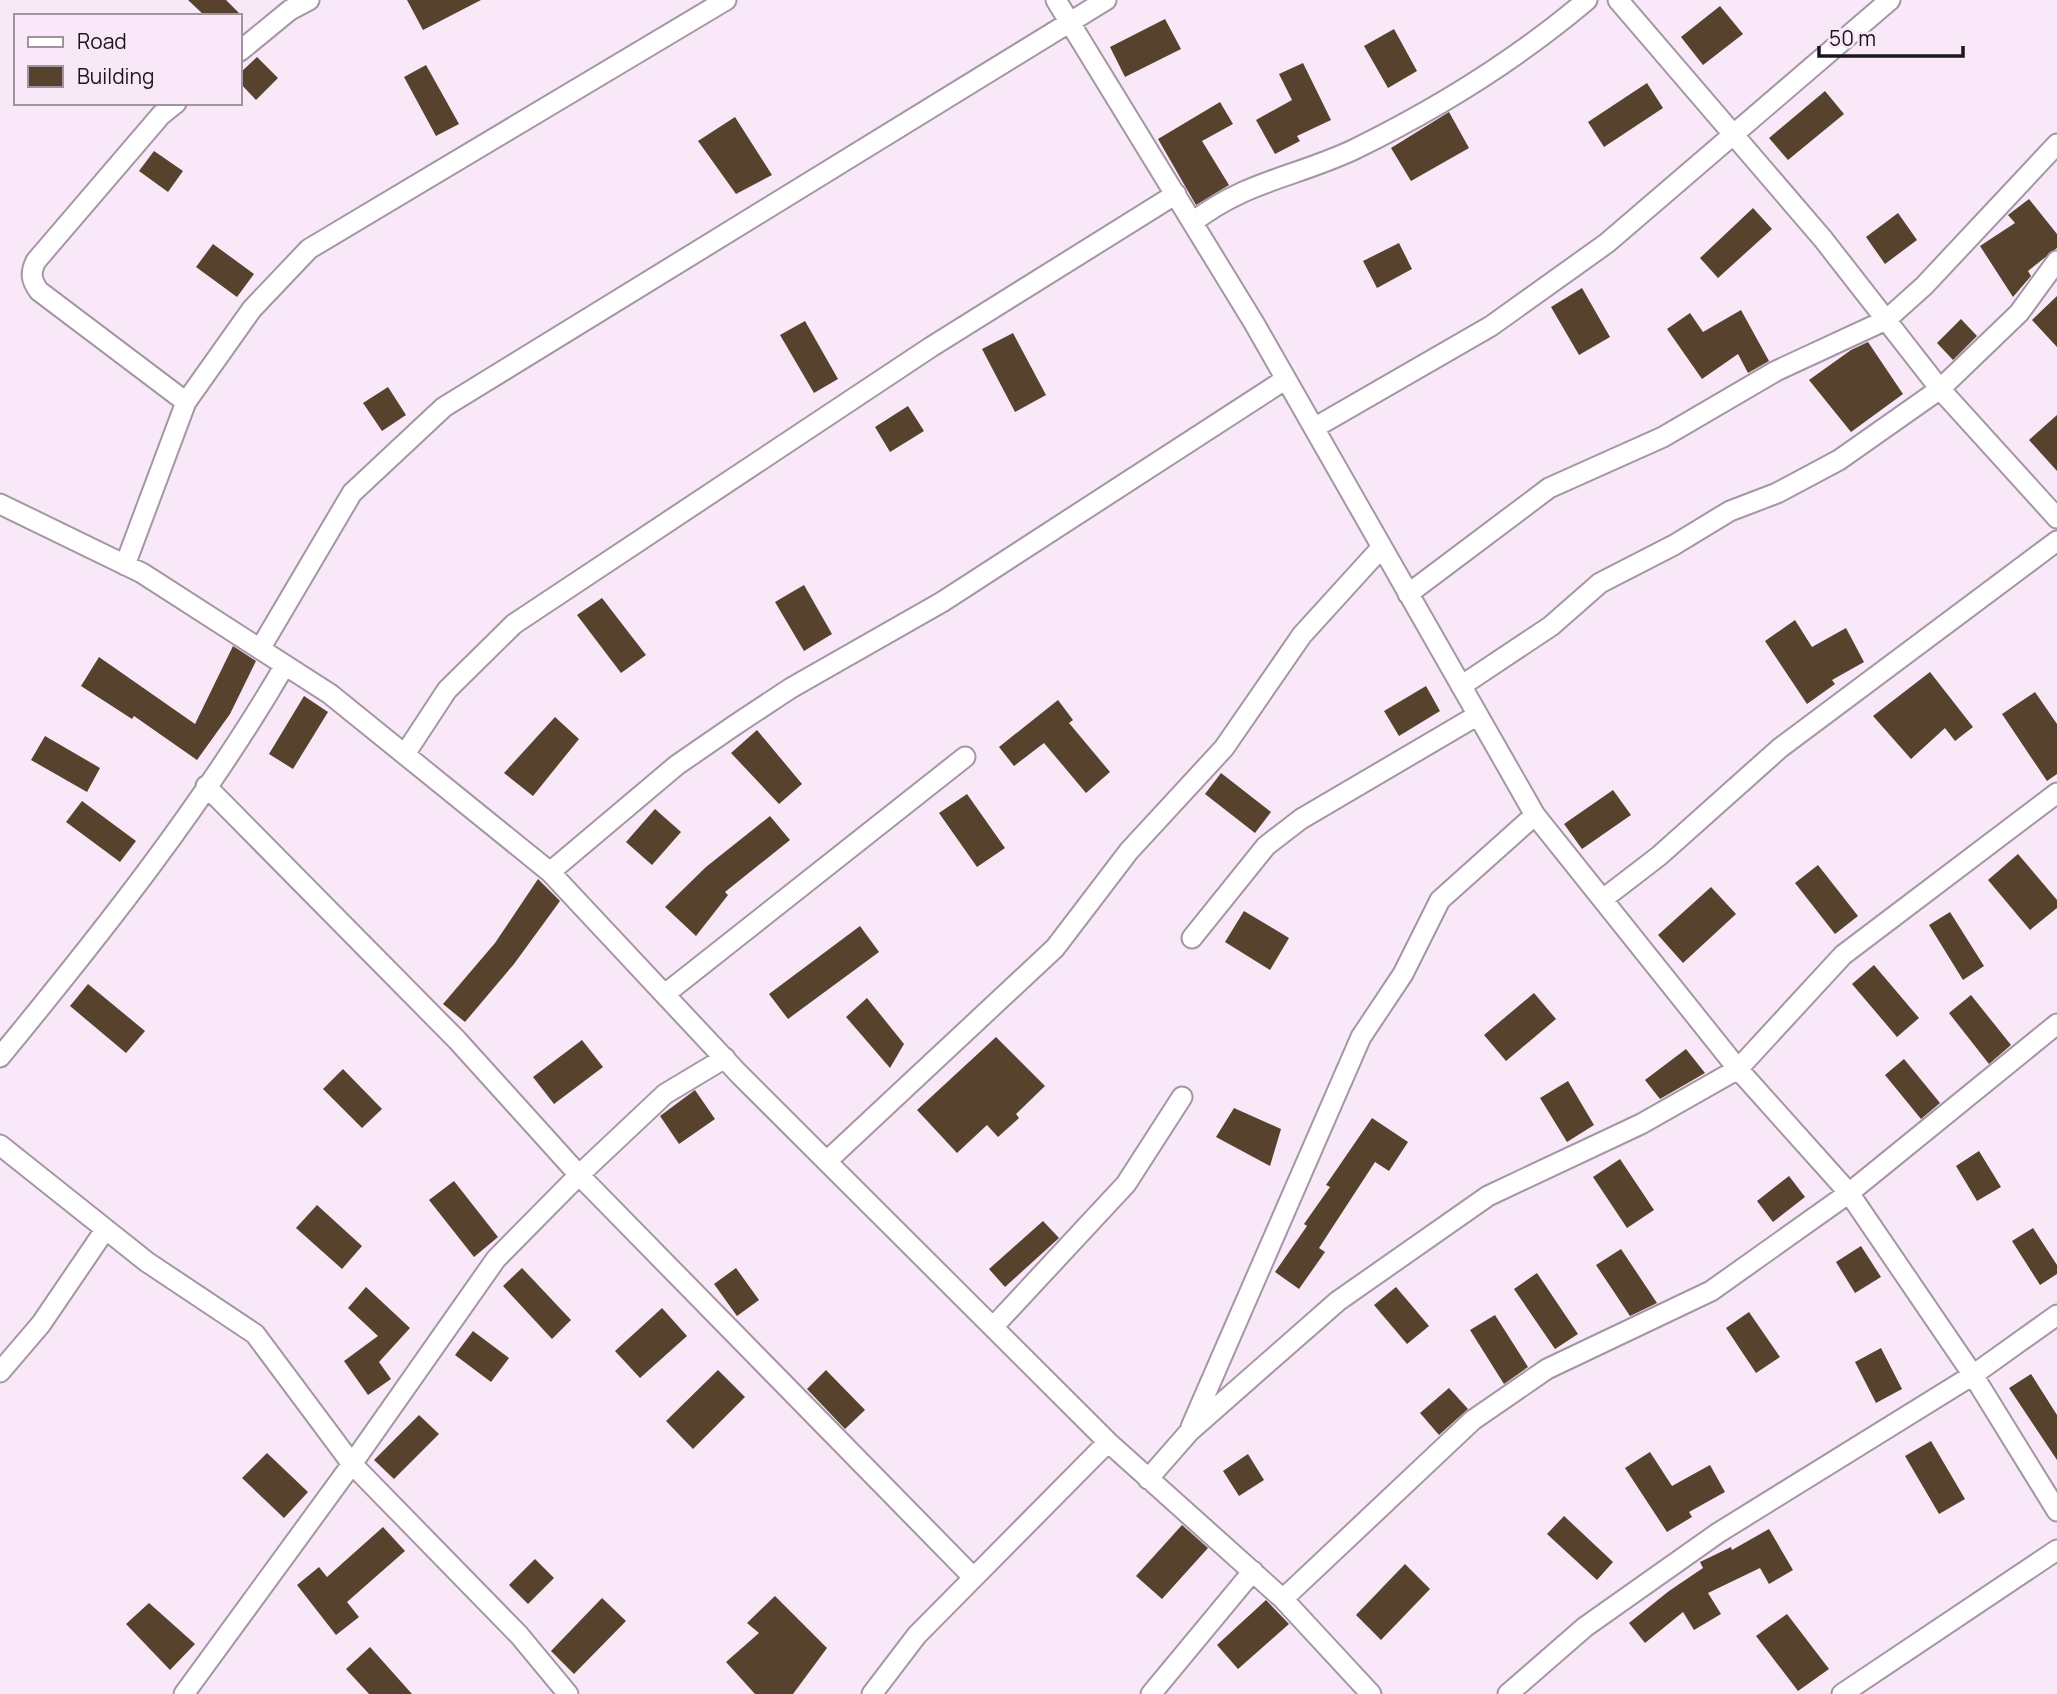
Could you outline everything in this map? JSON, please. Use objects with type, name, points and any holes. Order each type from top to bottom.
[{"type":"street","points":[[242,49],[290,10],[309,0]]},
{"type":"street","points":[[125,565],[186,402],[252,309],[309,249],[726,0]]},
{"type":"street","points":[[1056,0],[1286,379],[1535,815],[1738,1069],[1849,1193],[1973,1375],[2057,1511]]},
{"type":"street","points":[[260,649],[352,492],[444,407],[1069,20],[1106,0]]},
{"type":"street","points":[[1193,222],[1220,201],[1253,185],[1350,151],[1439,106],[1500,67],[1587,0]]},
{"type":"street","points":[[1618,0],[1823,240],[1940,389],[2057,518]]},
{"type":"street","points":[[1314,428],[1502,319],[1607,243],[1890,0]]},
{"type":"street","points":[[174,105],[161,115],[36,261],[31,271],[32,281],[39,291],[186,402]]},
{"type":"street","points":[[1408,594],[1549,488],[1663,437],[1776,371],[1886,320],[1924,286],[2057,144]]},
{"type":"street","points":[[405,754],[447,690],[514,624],[931,347],[1176,194]]},
{"type":"street","points":[[1461,686],[1552,626],[1600,583],[1674,545],[1730,511],[1777,493],[1839,460],[1940,389],[2020,313],[2057,261]]},
{"type":"street","points":[[550,872],[677,765],[735,725],[791,688],[942,602],[1286,379]]},
{"type":"street","points":[[0,504],[125,565],[330,694],[550,872],[725,1058],[827,1161],[1108,1442],[1283,1600],[1371,1694]]},
{"type":"street","points":[[1603,899],[1659,856],[1780,748],[2057,541]]},
{"type":"street","points":[[827,1161],[1055,948],[1129,850],[1224,747],[1302,635],[1382,547]]},
{"type":"street","points":[[0,1057],[86,951],[206,786],[285,665]]},
{"type":"street","points":[[1192,938],[1266,846],[1301,819],[1478,715]]},
{"type":"street","points":[[665,994],[965,757]]},
{"type":"street","points":[[206,786],[457,1040],[579,1175],[973,1577]]},
{"type":"street","points":[[1147,1479],[1190,1431],[1338,1301],[1488,1196],[1640,1124],[1738,1069],[1843,955],[2057,793]]},
{"type":"street","points":[[1190,1431],[1361,1037],[1403,974],[1440,900],[1535,815]]},
{"type":"street","points":[[1283,1600],[1473,1420],[1547,1369],[1711,1291],[1849,1193],[2057,1024]]},
{"type":"street","points":[[184,1694],[352,1464],[496,1259],[579,1175],[666,1094],[725,1058]]},
{"type":"street","points":[[993,1326],[1126,1184],[1182,1097]]},
{"type":"street","points":[[0,1145],[147,1262],[255,1334],[352,1464],[519,1635],[568,1694]]},
{"type":"street","points":[[0,1372],[41,1324],[105,1230]]},
{"type":"street","points":[[1508,1694],[1585,1627],[1718,1533],[1973,1375],[2057,1315]]},
{"type":"street","points":[[872,1694],[917,1635],[1108,1442]]},
{"type":"street","points":[[1842,1694],[2057,1550]]},
{"type":"street","points":[[1151,1694],[1253,1571]]},
{"type":"building","points":[[188,0],[226,0],[240,14],[203,14]]},
{"type":"building","points":[[407,0],[481,0],[423,30]]},
{"type":"building","points":[[1720,6],[1743,34],[1703,65],[1681,37]]},
{"type":"building","points":[[1165,19],[1181,49],[1125,77],[1110,47]]},
{"type":"building","points":[[1394,29],[1417,71],[1388,88],[1364,46]]},
{"type":"building","points":[[257,57],[278,78],[256,100],[242,85],[242,71]]},
{"type":"building","points":[[1303,63],[1331,120],[1297,136],[1300,141],[1275,154],[1256,120],[1292,100],[1279,74]]},
{"type":"building","points":[[426,65],[459,124],[436,136],[404,77]]},
{"type":"building","points":[[1647,83],[1663,108],[1604,147],[1588,122]]},
{"type":"building","points":[[1825,91],[1844,114],[1788,160],[1769,138]]},
{"type":"building","points":[[1220,102],[1233,124],[1202,141],[1229,185],[1196,205],[1158,139]]},
{"type":"building","points":[[1449,112],[1469,148],[1411,181],[1391,148]]},
{"type":"building","points":[[735,117],[772,175],[736,194],[698,141]]},
{"type":"building","points":[[154,151],[183,171],[168,192],[139,171]]},
{"type":"building","points":[[2029,199],[2057,234],[2057,248],[2028,271],[2031,276],[2013,297],[1980,246],[2015,223],[2008,215]]},
{"type":"building","points":[[1753,208],[1772,229],[1718,278],[1700,258]]},
{"type":"building","points":[[1898,213],[1917,240],[1885,264],[1866,237]]},
{"type":"building","points":[[1399,243],[1412,269],[1377,288],[1363,261]]},
{"type":"building","points":[[213,244],[254,274],[237,297],[196,267]]},
{"type":"building","points":[[1582,288],[1610,337],[1579,355],[1551,307]]},
{"type":"building","points":[[2057,296],[2057,347],[2032,320]]},
{"type":"building","points":[[1741,310],[1769,361],[1748,373],[1738,354],[1702,379],[1667,329],[1690,313],[1703,332]]},
{"type":"building","points":[[1961,319],[1977,336],[1953,360],[1937,343]]},
{"type":"building","points":[[805,321],[838,379],[814,393],[780,335]]},
{"type":"building","points":[[1013,333],[1046,395],[1015,412],[982,349]]},
{"type":"building","points":[[1868,342],[1903,394],[1851,432],[1809,380],[1851,350]]},
{"type":"building","points":[[388,387],[406,415],[382,431],[363,403]]},
{"type":"building","points":[[908,406],[924,431],[890,452],[875,427]]},
{"type":"building","points":[[2057,415],[2057,471],[2029,440]]},
{"type":"building","points":[[804,585],[832,634],[804,651],[775,602]]},
{"type":"building","points":[[602,598],[646,655],[621,673],[577,615]]},
{"type":"building","points":[[1795,620],[1812,647],[1846,628],[1864,662],[1832,680],[1835,684],[1807,704],[1765,641]]},
{"type":"building","points":[[233,646],[256,661],[230,714],[197,760],[134,716],[132,719],[81,686],[99,657],[195,724]]},
{"type":"building","points":[[1930,672],[1973,727],[1955,741],[1945,728],[1911,759],[1873,716]]},
{"type":"building","points":[[1426,686],[1440,711],[1399,736],[1384,711]]},
{"type":"building","points":[[2035,692],[2057,724],[2057,774],[2047,781],[2002,714]]},
{"type":"building","points":[[304,696],[328,712],[293,769],[269,754]]},
{"type":"building","points":[[1058,700],[1073,720],[1069,723],[1110,772],[1086,793],[1044,743],[1014,766],[999,747]]},
{"type":"building","points":[[555,717],[579,739],[533,796],[504,773]]},
{"type":"building","points":[[757,730],[802,784],[779,804],[731,753]]},
{"type":"building","points":[[45,736],[100,768],[87,792],[31,760]]},
{"type":"building","points":[[1221,773],[1271,812],[1255,833],[1205,794]]},
{"type":"building","points":[[1613,790],[1631,815],[1582,849],[1564,824]]},
{"type":"building","points":[[967,794],[1005,848],[977,867],[939,813]]},
{"type":"building","points":[[82,801],[136,841],[120,862],[66,822]]},
{"type":"building","points":[[655,809],[681,832],[652,865],[626,842]]},
{"type":"building","points":[[770,816],[790,840],[725,892],[728,895],[696,936],[665,907],[706,867]]},
{"type":"building","points":[[2018,854],[2057,900],[2057,908],[2030,930],[1988,880]]},
{"type":"building","points":[[1818,865],[1858,916],[1835,934],[1795,883]]},
{"type":"building","points":[[538,879],[560,901],[514,964],[465,1022],[443,1004],[495,943]]},
{"type":"building","points":[[1711,887],[1736,914],[1683,963],[1658,935]]},
{"type":"building","points":[[1244,911],[1289,938],[1270,970],[1225,942]]},
{"type":"building","points":[[1950,912],[1984,966],[1963,980],[1929,925]]},
{"type":"building","points":[[860,926],[879,952],[788,1019],[769,994]]},
{"type":"building","points":[[1874,965],[1919,1018],[1897,1037],[1852,984]]},
{"type":"building","points":[[88,984],[145,1031],[126,1053],[70,1006]]},
{"type":"building","points":[[1534,993],[1556,1019],[1506,1061],[1484,1035]]},
{"type":"building","points":[[1971,995],[2011,1045],[1989,1064],[1949,1013]]},
{"type":"building","points":[[867,998],[904,1044],[890,1068],[846,1017]]},
{"type":"building","points":[[996,1037],[1045,1086],[1016,1114],[1019,1118],[998,1137],[987,1125],[957,1153],[917,1110]]},
{"type":"building","points":[[582,1040],[603,1067],[554,1104],[533,1077]]},
{"type":"building","points":[[1686,1049],[1705,1073],[1660,1099],[1645,1080]]},
{"type":"building","points":[[1904,1059],[1940,1103],[1921,1119],[1885,1075]]},
{"type":"building","points":[[343,1069],[382,1109],[362,1128],[323,1089]]},
{"type":"building","points":[[1568,1081],[1594,1125],[1567,1142],[1540,1098]]},
{"type":"building","points":[[695,1090],[715,1119],[679,1144],[660,1116]]},
{"type":"building","points":[[1234,1108],[1281,1129],[1270,1166],[1216,1137]]},
{"type":"building","points":[[1372,1118],[1408,1142],[1389,1171],[1375,1162],[1319,1248],[1325,1252],[1299,1289],[1275,1272],[1330,1187],[1326,1185]]},
{"type":"building","points":[[1979,1151],[2001,1187],[1977,1201],[1956,1166]]},
{"type":"building","points":[[1620,1159],[1654,1210],[1627,1228],[1593,1177]]},
{"type":"building","points":[[1789,1176],[1805,1197],[1773,1222],[1757,1201]]},
{"type":"building","points":[[454,1181],[498,1237],[474,1257],[429,1200]]},
{"type":"building","points":[[317,1205],[362,1246],[342,1269],[296,1228]]},
{"type":"building","points":[[1043,1221],[1059,1238],[1005,1287],[989,1269]]},
{"type":"building","points":[[2033,1228],[2057,1265],[2057,1274],[2040,1285],[2012,1241]]},
{"type":"building","points":[[1861,1246],[1881,1277],[1855,1293],[1836,1262]]},
{"type":"building","points":[[1621,1249],[1657,1303],[1630,1316],[1596,1265]]},
{"type":"building","points":[[522,1268],[571,1320],[552,1339],[503,1286]]},
{"type":"building","points":[[736,1268],[759,1300],[737,1316],[714,1284]]},
{"type":"building","points":[[1537,1273],[1578,1334],[1555,1349],[1514,1289]]},
{"type":"building","points":[[366,1287],[410,1328],[379,1362],[391,1379],[368,1395],[344,1361],[378,1336],[348,1308]]},
{"type":"building","points":[[1396,1287],[1429,1326],[1407,1344],[1374,1305]]},
{"type":"building","points":[[662,1308],[687,1336],[640,1378],[615,1351]]},
{"type":"building","points":[[1749,1312],[1780,1357],[1756,1373],[1726,1328]]},
{"type":"building","points":[[1495,1315],[1528,1367],[1504,1384],[1470,1330]]},
{"type":"building","points":[[473,1331],[509,1358],[491,1382],[455,1355]]},
{"type":"building","points":[[1881,1348],[1902,1389],[1876,1403],[1855,1362]]},
{"type":"building","points":[[718,1370],[745,1397],[693,1449],[666,1421]]},
{"type":"building","points":[[826,1370],[865,1410],[845,1429],[807,1389]]},
{"type":"building","points":[[2031,1374],[2057,1415],[2057,1460],[2009,1388]]},
{"type":"building","points":[[1449,1388],[1468,1409],[1439,1435],[1420,1413]]},
{"type":"building","points":[[419,1415],[439,1434],[394,1479],[374,1460]]},
{"type":"building","points":[[1931,1441],[1965,1499],[1939,1514],[1905,1456]]},
{"type":"building","points":[[1650,1452],[1672,1486],[1710,1465],[1725,1492],[1689,1512],[1692,1517],[1667,1532],[1625,1468]]},
{"type":"building","points":[[267,1453],[308,1492],[284,1518],[242,1478]]},
{"type":"building","points":[[1248,1454],[1264,1480],[1239,1496],[1223,1471]]},
{"type":"building","points":[[1564,1516],[1613,1562],[1597,1580],[1547,1534]]},
{"type":"building","points":[[1182,1525],[1208,1548],[1162,1599],[1136,1576]]},
{"type":"building","points":[[383,1527],[405,1551],[347,1602],[359,1617],[336,1635],[297,1585],[319,1567],[327,1577]]},
{"type":"building","points":[[1769,1529],[1793,1570],[1769,1584],[1760,1568],[1708,1593],[1721,1614],[1694,1630],[1683,1612],[1645,1643],[1629,1623],[1703,1568],[1700,1562],[1731,1547],[1732,1550]]},
{"type":"building","points":[[535,1559],[554,1578],[528,1604],[509,1585]]},
{"type":"building","points":[[1405,1564],[1430,1589],[1381,1640],[1356,1615]]},
{"type":"building","points":[[775,1596],[827,1648],[793,1694],[755,1694],[726,1662],[759,1633],[747,1623]]},
{"type":"building","points":[[602,1598],[626,1621],[574,1674],[551,1651]]},
{"type":"building","points":[[1266,1600],[1289,1624],[1238,1669],[1217,1645]]},
{"type":"building","points":[[149,1603],[195,1644],[170,1670],[126,1624]]},
{"type":"building","points":[[1787,1614],[1829,1669],[1798,1691],[1756,1636]]},
{"type":"building","points":[[370,1647],[412,1694],[369,1694],[346,1669]]}]
